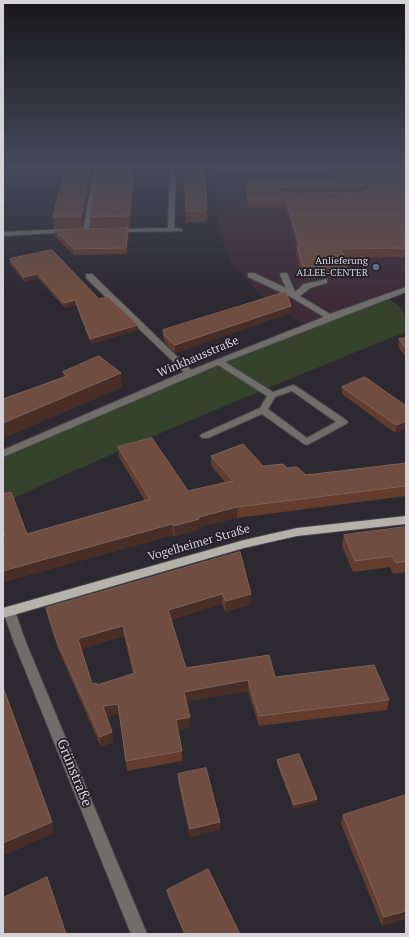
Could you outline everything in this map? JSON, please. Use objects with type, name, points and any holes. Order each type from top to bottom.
[{"type":"main road","name":"Vogelheimer Straße","points":[[6,612],[244,544],[297,532],[406,520]]},
{"type":"street","points":[[80,231],[85,211]]},
{"type":"street","points":[[171,230],[172,211]]},
{"type":"street","points":[[109,231],[180,230]]},
{"type":"street","points":[[3,234],[94,231]]},
{"type":"street","points":[[284,275],[294,295]]},
{"type":"street","points":[[89,276],[190,373]]},
{"type":"street","points":[[252,276],[294,295],[329,317]]},
{"type":"street","points":[[294,295],[306,286],[324,281]]},
{"type":"street","name":"Winkhausstraße","points":[[3,454],[218,361],[329,317],[404,292]]},
{"type":"street","points":[[218,361],[272,395]]},
{"type":"street","points":[[205,436],[263,410],[272,395],[293,388],[343,422],[307,442],[263,410]]},
{"type":"street","name":"Grünstraße","points":[[6,612],[19,640],[139,934]]},
{"type":"shaded area","points":[[217,211],[406,211],[406,288],[304,325],[265,299],[231,262],[219,231]]},
{"type":"green space","points":[[386,297],[401,308],[405,314],[406,332],[203,415],[3,503],[3,455],[119,404]]},
{"type":"building","points":[[55,211],[82,211],[81,217],[53,217]]},
{"type":"building","points":[[91,211],[130,211],[129,216],[90,217]]},
{"type":"building","points":[[289,211],[406,211],[406,248],[341,249],[348,266],[303,267],[297,246],[306,243],[299,243]]},
{"type":"building","points":[[128,228],[126,248],[74,249],[55,230]]},
{"type":"building","points":[[52,250],[99,299],[108,297],[138,325],[90,339],[75,300],[64,303],[38,274],[24,277],[10,259]]},
{"type":"building","points":[[286,292],[291,306],[175,345],[165,336],[163,330]]},
{"type":"building","points":[[406,338],[406,349],[399,339]]},
{"type":"building","points":[[99,356],[121,373],[3,423],[3,399],[67,376],[63,372]]},
{"type":"building","points":[[365,377],[406,406],[406,421],[396,425],[342,387]]},
{"type":"building","points":[[152,438],[188,491],[233,481],[211,456],[243,444],[263,466],[283,464],[287,468],[297,467],[306,475],[406,463],[406,486],[237,507],[199,517],[199,519],[174,526],[172,524],[3,571],[3,540],[6,540],[3,529],[3,494],[11,492],[27,534],[150,499],[118,447]]},
{"type":"building","points":[[406,527],[406,561],[396,563],[392,556],[355,561],[344,535]]},
{"type":"building","points":[[240,552],[251,594],[226,601],[222,594],[168,610],[186,668],[269,655],[275,677],[374,665],[389,700],[259,716],[248,680],[184,692],[190,717],[176,720],[182,751],[126,761],[118,704],[103,706],[112,732],[100,737],[56,639],[46,608]],"holes":[[[123,626],[135,673],[97,685],[96,683],[92,684],[78,639]]]},
{"type":"building","points":[[3,687],[52,822],[3,843]]},
{"type":"building","points":[[299,754],[317,799],[294,805],[277,760]]},
{"type":"building","points":[[206,768],[220,822],[190,829],[178,774]]},
{"type":"building","points":[[406,795],[406,911],[384,917],[343,815]]},
{"type":"building","points":[[208,869],[240,934],[185,934],[167,890]]},
{"type":"building","points":[[47,877],[66,934],[4,934],[3,898]]},
{"type":"place","name":"Anlieferung ALLEE-CENTER","points":[[376,267]]}]
